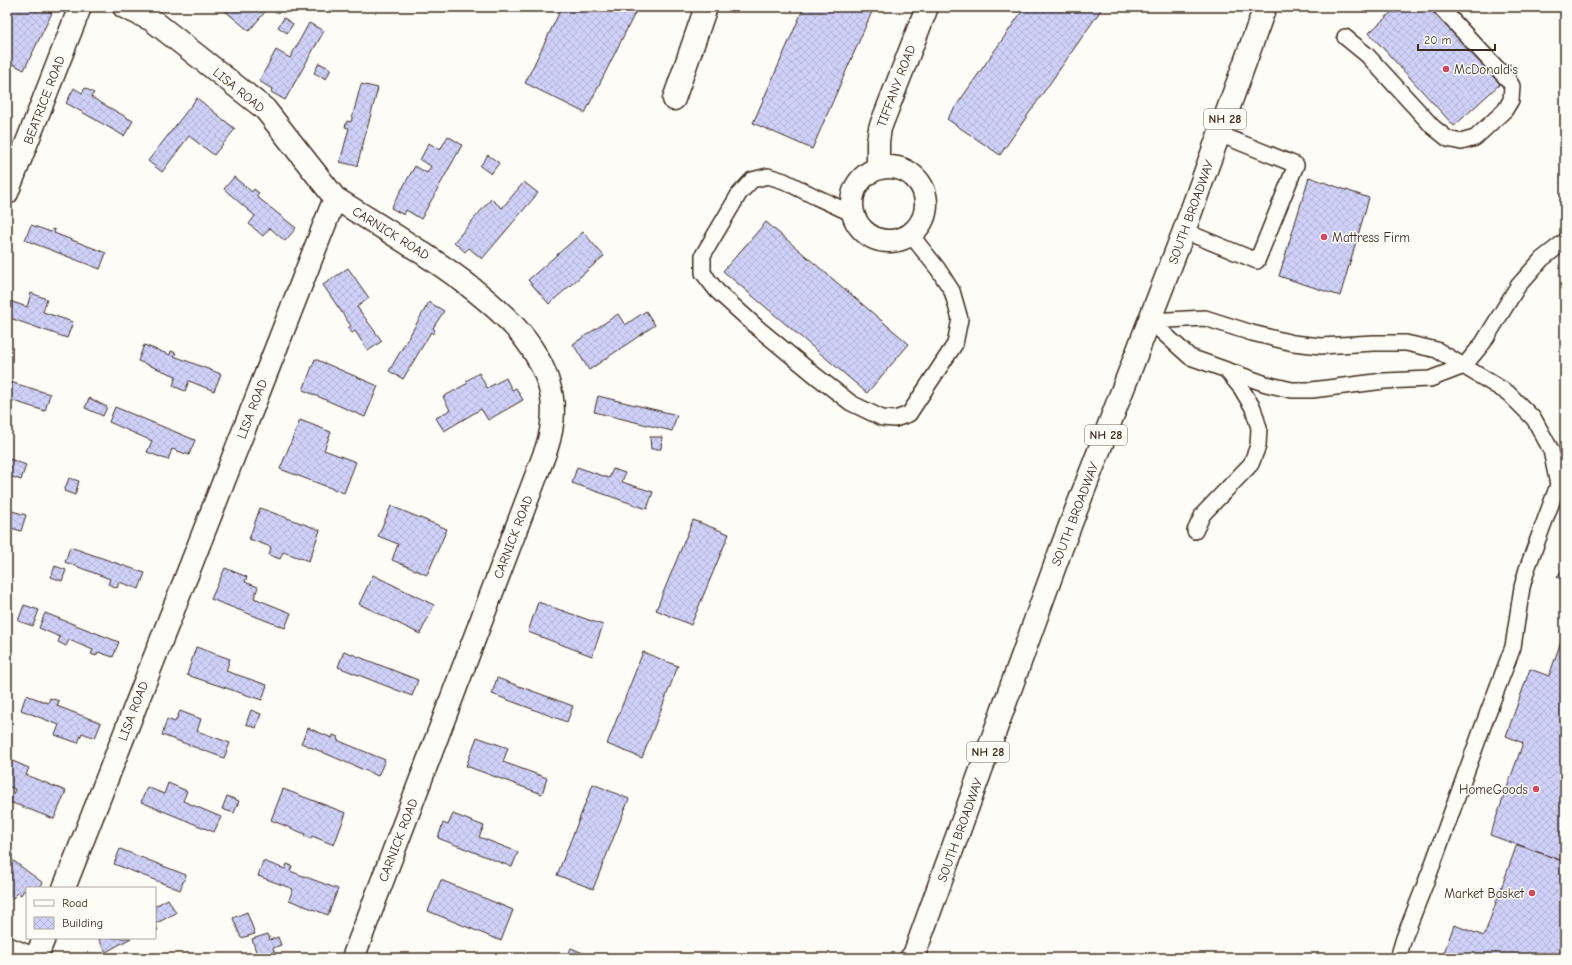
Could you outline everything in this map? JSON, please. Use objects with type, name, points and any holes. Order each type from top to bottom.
[{"type":"street","name":"BEATRICE ROAD","points":[[7,193],[80,7]]},
{"type":"street","name":"LISA ROAD","points":[[64,887],[335,198],[265,109],[152,20],[124,7]]},
{"type":"street","points":[[674,99],[706,7]]},
{"type":"street","name":"TIFFANY ROAD","points":[[878,168],[878,142],[880,128],[927,7]]},
{"type":"street","name":"SOUTH BROADWAY","points":[[913,957],[1059,557],[1184,231],[1265,7]]},
{"type":"street","points":[[878,168],[900,168],[918,180],[924,191],[927,203],[925,215],[920,226],[911,235],[900,240],[888,242],[876,240],[865,234],[858,225],[853,214],[851,202],[854,190],[860,180],[868,173],[878,168]]},
{"type":"street","name":"CARNICK ROAD","points":[[335,198],[436,261],[504,314],[515,325],[541,364],[550,386],[553,406],[552,429],[546,450],[353,958]]},
{"type":"street","points":[[36,958],[44,939]]},
{"type":"street","points":[[7,948],[31,958]]},
{"type":"lane","points":[[1345,37],[1367,55],[1432,126],[1448,138],[1461,142],[1474,138],[1505,110],[1511,100],[1512,86],[1440,7]]},
{"type":"lane","points":[[1184,231],[1257,261],[1296,164],[1219,134]]},
{"type":"lane","points":[[853,214],[784,181],[768,176],[752,180],[739,194],[703,256],[703,273],[718,291],[733,305],[816,376],[851,403],[882,418],[895,419],[908,414],[955,344],[960,319],[952,291],[938,269],[911,235]]},
{"type":"lane","points":[[1150,321],[1190,357],[1266,384],[1292,390],[1312,390],[1384,381],[1430,380],[1464,366],[1483,343],[1518,286],[1542,259],[1565,242]]},
{"type":"lane","points":[[1150,321],[1205,318],[1252,333],[1294,343],[1320,346],[1406,343],[1437,350],[1508,393],[1534,418],[1551,450],[1562,485],[1527,569],[1522,587],[1513,647],[1404,938],[1398,958]]},
{"type":"lane","points":[[1195,531],[1204,514],[1251,464],[1258,446],[1259,428],[1253,408],[1241,388],[1227,371]]},
{"type":"building","points":[[13,7],[39,7],[52,13],[24,70],[7,61],[7,18]]},
{"type":"building","points":[[226,7],[269,7],[249,31],[224,10]]},
{"type":"building","points":[[562,7],[638,7],[585,113],[525,83]]},
{"type":"building","points":[[804,7],[874,7],[812,149],[753,123]]},
{"type":"building","points":[[1025,7],[1103,7],[1000,155],[947,119]]},
{"type":"building","name":"McDonald's","points":[[1397,7],[1432,7],[1501,83],[1454,126],[1369,33]]},
{"type":"building","points":[[284,18],[293,24],[287,33],[278,27]]},
{"type":"building","points":[[309,23],[324,31],[285,100],[271,92],[272,89],[259,81],[276,50],[290,58]]},
{"type":"building","points":[[319,63],[331,69],[326,79],[314,73]]},
{"type":"building","points":[[361,84],[378,88],[357,166],[340,162],[349,128],[345,127],[347,121],[351,122]]},
{"type":"building","points":[[74,88],[82,93],[85,88],[94,93],[91,97],[133,121],[124,136],[66,103]]},
{"type":"building","points":[[197,98],[235,129],[214,155],[189,136],[162,172],[148,161]]},
{"type":"building","points":[[448,136],[462,145],[421,219],[406,210],[404,215],[391,208],[415,166],[427,173],[431,166],[420,160],[429,143],[440,150]]},
{"type":"building","points":[[488,155],[499,163],[491,174],[480,166]]},
{"type":"building","points":[[234,177],[252,192],[254,189],[259,193],[256,196],[296,228],[285,241],[270,228],[263,236],[249,224],[255,216],[224,189]]},
{"type":"building","name":"Mattress Firm","points":[[1309,177],[1369,198],[1340,296],[1279,276]]},
{"type":"building","points":[[524,182],[538,193],[482,259],[469,248],[465,252],[454,242],[491,199],[502,208]]},
{"type":"building","points":[[766,222],[909,344],[867,393],[723,271]]},
{"type":"building","points":[[31,225],[51,232],[52,229],[55,230],[54,233],[106,253],[100,269],[25,240]]},
{"type":"building","points":[[583,232],[604,256],[549,304],[528,280]]},
{"type":"building","points":[[348,268],[369,298],[357,307],[382,341],[368,351],[355,331],[352,333],[348,328],[351,326],[323,285]]},
{"type":"building","points":[[31,293],[47,299],[43,312],[73,322],[67,338],[7,317],[7,300],[27,307]]},
{"type":"building","points":[[429,302],[444,311],[433,328],[435,330],[433,334],[431,332],[403,379],[389,371]]},
{"type":"building","points":[[646,311],[655,325],[589,370],[573,344],[618,314],[625,325]]},
{"type":"building","points":[[144,345],[170,355],[171,351],[176,353],[174,356],[221,374],[214,391],[189,381],[185,391],[173,386],[176,376],[138,361]]},
{"type":"building","points":[[315,359],[378,386],[365,417],[303,390]]},
{"type":"building","points":[[479,373],[487,388],[506,378],[512,390],[516,388],[523,400],[488,420],[481,409],[444,431],[436,418],[450,410],[443,397],[468,383],[466,381]]},
{"type":"building","points":[[7,381],[50,394],[45,411],[7,399]]},
{"type":"building","points":[[598,396],[677,415],[672,431],[594,412]]},
{"type":"building","points":[[89,398],[107,407],[103,416],[85,408]]},
{"type":"building","points":[[115,407],[195,440],[189,455],[172,449],[168,460],[147,452],[152,441],[109,422]]},
{"type":"building","points":[[300,420],[331,432],[324,450],[356,462],[344,493],[280,469]]},
{"type":"building","points":[[650,437],[662,437],[661,449],[651,449]]},
{"type":"building","points":[[7,458],[26,465],[21,480],[7,475]]},
{"type":"building","points":[[577,467],[609,478],[613,469],[625,473],[622,482],[653,492],[647,509],[572,483]]},
{"type":"building","points":[[69,478],[79,481],[75,495],[64,491]]},
{"type":"building","points":[[391,506],[447,529],[427,575],[392,560],[398,544],[378,536]]},
{"type":"building","points":[[260,508],[320,530],[309,561],[283,552],[280,559],[269,555],[271,547],[249,539]]},
{"type":"building","points":[[12,511],[26,515],[21,531],[8,527]]},
{"type":"building","points":[[693,520],[729,534],[691,625],[656,610]]},
{"type":"building","points":[[70,547],[145,573],[139,589],[119,582],[117,588],[108,584],[110,579],[65,562]]},
{"type":"building","points":[[55,566],[66,570],[62,581],[51,577]]},
{"type":"building","points":[[225,568],[247,577],[245,582],[258,587],[254,598],[291,613],[285,628],[211,599]]},
{"type":"building","points":[[1565,568],[1565,584],[1557,576]]},
{"type":"building","points":[[373,575],[434,605],[420,634],[359,604]]},
{"type":"building","points":[[538,602],[603,625],[592,656],[528,632]]},
{"type":"building","points":[[24,605],[39,610],[33,626],[18,621]]},
{"type":"building","points":[[45,613],[119,642],[113,657],[98,652],[96,656],[91,654],[93,650],[69,640],[66,646],[58,642],[60,637],[39,628]]},
{"type":"building","name":"HomeGoods","points":[[1565,630],[1565,862],[1490,835],[1523,743],[1506,736],[1530,669],[1549,676]]},
{"type":"building","points":[[196,647],[230,659],[226,671],[267,685],[262,700],[187,675]]},
{"type":"building","points":[[344,651],[418,680],[412,696],[338,667]]},
{"type":"building","points":[[643,652],[678,666],[642,758],[607,744]]},
{"type":"building","points":[[497,678],[573,706],[567,722],[492,694]]},
{"type":"building","points":[[26,695],[48,703],[50,698],[59,701],[57,706],[101,723],[95,738],[82,733],[78,743],[55,735],[59,725],[21,710]]},
{"type":"building","points":[[251,710],[261,714],[256,728],[246,724]]},
{"type":"building","points":[[180,711],[201,719],[197,731],[230,743],[224,758],[162,735],[167,719],[175,722]]},
{"type":"building","points":[[308,728],[332,738],[333,735],[338,737],[337,740],[385,760],[378,776],[301,743]]},
{"type":"building","points":[[477,737],[508,748],[503,762],[547,778],[542,794],[466,766]]},
{"type":"building","points":[[8,759],[29,768],[26,775],[66,791],[54,819],[10,802],[15,789],[7,786]]},
{"type":"building","points":[[168,783],[187,791],[183,801],[221,817],[214,832],[141,802],[147,787],[164,794]]},
{"type":"building","points":[[593,784],[629,799],[593,889],[557,875]]},
{"type":"building","points":[[283,789],[346,813],[334,845],[312,836],[311,839],[304,836],[305,834],[271,820]]},
{"type":"building","points":[[227,796],[239,801],[234,813],[222,809]]},
{"type":"building","points":[[453,814],[484,826],[479,837],[518,852],[512,867],[438,838],[443,823],[448,825]]},
{"type":"building","name":"Market Basket","points":[[1517,844],[1565,862],[1565,958],[1442,958],[1454,925],[1484,936]]},
{"type":"building","points":[[120,849],[186,875],[180,890],[114,864]]},
{"type":"building","points":[[7,856],[43,883],[40,887],[26,887],[26,892],[24,890],[21,895],[18,893],[13,898],[7,893]]},
{"type":"building","points":[[263,861],[285,869],[287,864],[292,866],[290,871],[338,889],[328,915],[289,900],[293,889],[258,876]]},
{"type":"building","points":[[441,880],[513,910],[501,941],[428,911]]},
{"type":"building","points":[[168,899],[176,913],[156,923],[156,905]]},
{"type":"building","points":[[247,912],[255,934],[241,938],[233,918]]},
{"type":"building","points":[[268,934],[270,940],[278,937],[281,945],[273,948],[276,958],[258,958],[252,939]]},
{"type":"building","points":[[99,939],[129,939],[106,952]]},
{"type":"building","points":[[571,948],[595,958],[566,958]]},
{"type":"place","name":"McDonald's","points":[[1446,69]]},
{"type":"place","name":"Mattress Firm","points":[[1324,237]]},
{"type":"place","name":"HomeGoods","points":[[1536,789]]},
{"type":"place","name":"Market Basket","points":[[1532,893]]}]
